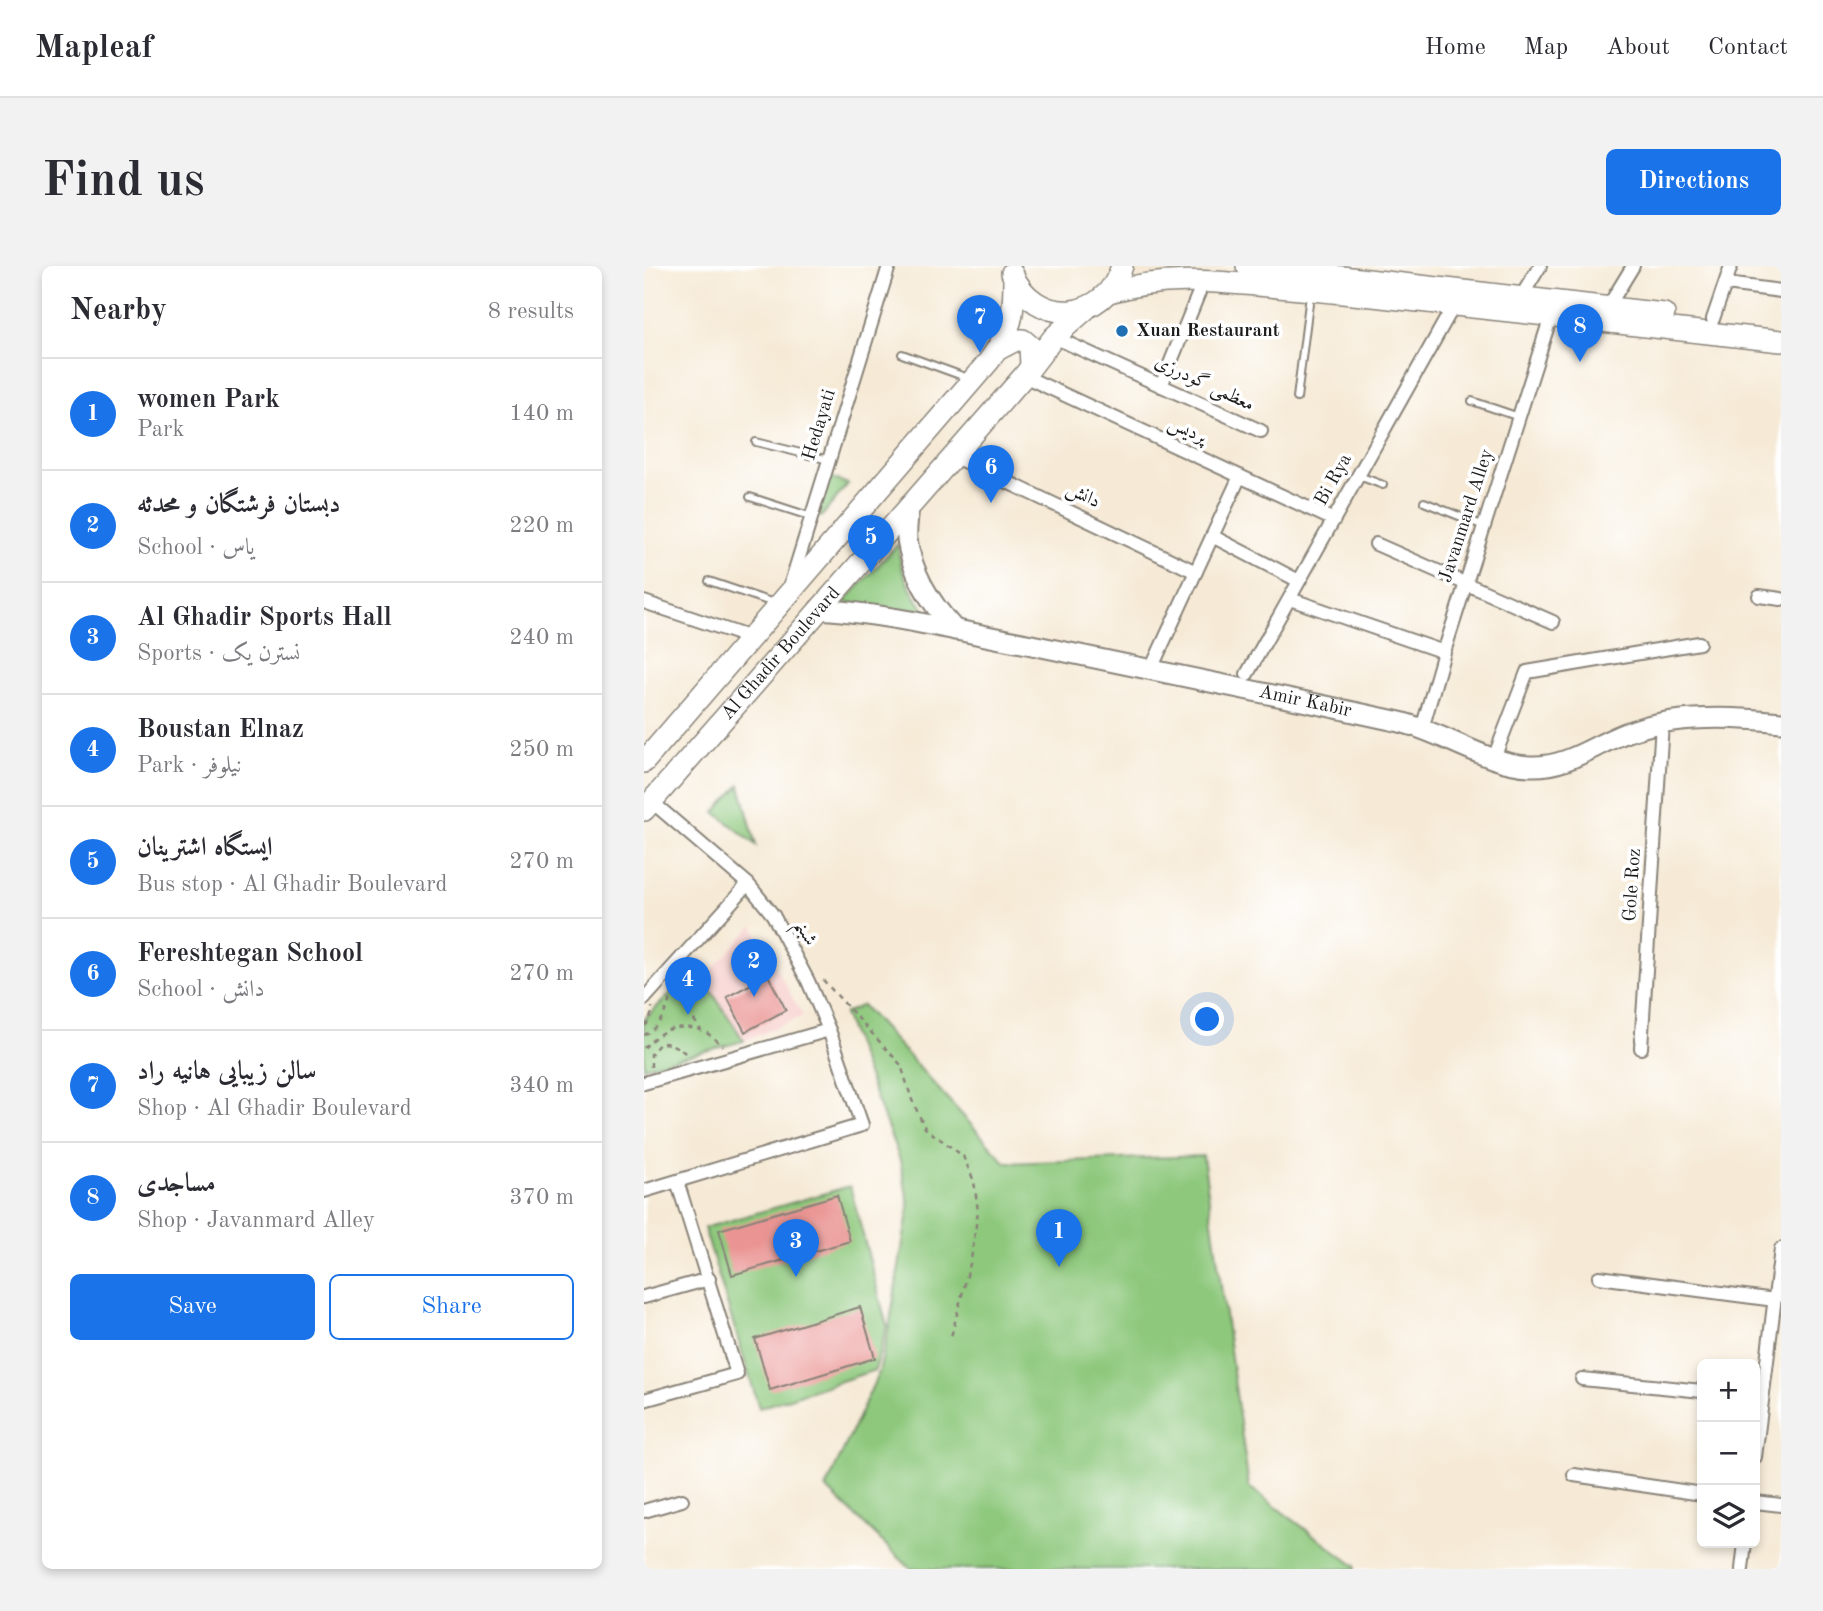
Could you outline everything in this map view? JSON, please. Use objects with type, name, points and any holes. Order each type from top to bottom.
[{"type":"main road","points":[[1109,292],[1122,266]]},
{"type":"main road","points":[[1247,266],[1454,305],[1781,341]]},
{"type":"main road","points":[[1009,270],[1023,292],[1036,303],[1052,310],[1070,312],[1087,308]]},
{"type":"main road","name":"Al Ghadir Boulevard","points":[[644,762],[997,350],[1006,337],[1014,311],[1009,270]]},
{"type":"main road","points":[[1109,292],[1135,285],[1188,279],[1311,276],[1781,327]]},
{"type":"main road","name":"Al Ghadir Boulevard","points":[[648,805],[1028,371],[1054,337],[1109,292]]},
{"type":"main road","points":[[997,350],[1016,340],[1023,340],[1030,346],[1028,371]]},
{"type":"street","name":"Hedayati","points":[[784,600],[889,266]]},
{"type":"street","points":[[1521,297],[1540,266]]},
{"type":"street","points":[[1608,307],[1633,266]]},
{"type":"street","points":[[1713,319],[1731,266]]},
{"type":"street","points":[[1163,380],[1204,280]]},
{"type":"street","points":[[1726,284],[1781,291]]},
{"type":"street","name":"Bi Rya","points":[[1247,674],[1454,305]]},
{"type":"street","name":"Javanmard Alley","points":[[1422,729],[1551,316]]},
{"type":"street","name":"معظمی گودرزی","points":[[1054,337],[1163,380],[1261,431]]},
{"type":"street","name":"پردیس","points":[[1028,371],[1334,520]]},
{"type":"street","name":"دانش","points":[[953,456],[1196,572]]},
{"type":"street","points":[[1152,669],[1240,476]]},
{"type":"street","points":[[909,506],[907,538],[915,569],[935,608],[955,630]]},
{"type":"street","points":[[1212,536],[1299,581]]},
{"type":"street","points":[[1376,544],[1553,622]]},
{"type":"street","points":[[1759,596],[1781,598]]},
{"type":"street","points":[[1290,599],[1444,652]]},
{"type":"street","points":[[647,606],[751,638]]},
{"type":"street","name":"Amir Kabir","points":[[819,609],[955,630],[1407,724],[1494,758],[1530,766],[1564,762],[1618,736],[1662,723],[1712,719],[1781,722]]},
{"type":"street","points":[[1494,758],[1527,672],[1699,643]]},
{"type":"street","name":"Gole Roz","points":[[1642,1048],[1662,723]]},
{"type":"street","name":"شبنم","points":[[648,805],[748,884],[773,915],[791,947],[829,1030],[862,1125],[677,1181]]},
{"type":"street","points":[[644,999],[748,884]]},
{"type":"street","points":[[648,1082],[829,1030]]},
{"type":"street","points":[[644,1191],[677,1181],[737,1374],[644,1400]]},
{"type":"street","points":[[1760,1385],[1781,1249]]},
{"type":"street","points":[[1600,1277],[1774,1300]]},
{"type":"street","points":[[644,1297],[709,1279]]},
{"type":"street","points":[[1582,1379],[1697,1390]]},
{"type":"street","points":[[1574,1475],[1697,1493]]},
{"type":"street","points":[[644,1511],[682,1500]]},
{"type":"street","points":[[1760,1503],[1781,1505]]},
{"type":"street","points":[[1742,1569],[1744,1548]]},
{"type":"lane","points":[[1297,398],[1311,276]]},
{"type":"lane","points":[[902,354],[973,380]]},
{"type":"lane","points":[[1472,401],[1519,417]]},
{"type":"lane","points":[[756,442],[829,460]]},
{"type":"lane","points":[[1359,476],[1382,485]]},
{"type":"lane","points":[[750,497],[812,517]]},
{"type":"lane","points":[[1424,502],[1484,526]]},
{"type":"lane","points":[[709,581],[784,600]]},
{"type":"path","points":[[817,974],[901,1065],[912,1100],[925,1128],[963,1156],[975,1181],[978,1211],[973,1248],[951,1337]]},
{"type":"path","points":[[664,977],[701,1030],[737,1057]]},
{"type":"path","points":[[644,1035],[652,1030],[666,1012],[673,990]]},
{"type":"path","points":[[647,1024],[662,1043],[678,1046],[697,1068]]},
{"type":"path","points":[[644,1048],[655,1035],[665,1029],[701,1030]]},
{"type":"path","points":[[648,1082],[651,1054],[662,1043]]},
{"type":"shaded area","points":[[753,926],[803,1016],[744,1041],[703,979]]},
{"type":"green space","points":[[829,477],[848,484],[821,517],[818,514]]},
{"type":"green space","points":[[898,544],[901,565],[908,583],[930,618],[844,602]]},
{"type":"green space","points":[[740,785],[756,845],[715,812]]},
{"type":"green space","points":[[697,969],[744,1041],[644,1067],[644,1019]]},
{"type":"green space","points":[[862,1005],[1006,1163],[1203,1156],[1249,1487],[1355,1566],[1355,1569],[911,1569],[826,1488],[879,1372],[909,1206],[900,1160],[844,1014]]},
{"type":"green space","points":[[850,1186],[887,1326],[875,1370],[759,1408],[704,1228]]},
{"type":"building","points":[[768,975],[786,1010],[745,1032],[727,997]]},
{"type":"building","points":[[837,1195],[850,1241],[732,1275],[719,1230]]},
{"type":"building","points":[[860,1307],[875,1358],[770,1390],[755,1339]]},
{"type":"place","name":"Xuan Restaurant","points":[[1122,331]]},
{"type":"place","name":"سالن زیبایی هانيه راد","points":[[980,353]]},
{"type":"place","name":"مساجدی","points":[[1580,362]]},
{"type":"place","name":"Fereshtegan School","points":[[991,503]]},
{"type":"place","name":"ایستگاه اشترینان","points":[[871,573]]},
{"type":"place","name":"دبستان فرشتگان و محدثه","points":[[754,997]]},
{"type":"place","name":"Boustan Elnaz","points":[[688,1015]]},
{"type":"place","name":"women Park","points":[[1059,1267]]},
{"type":"place","name":"Al Ghadir Sports Hall","points":[[796,1277]]}]
